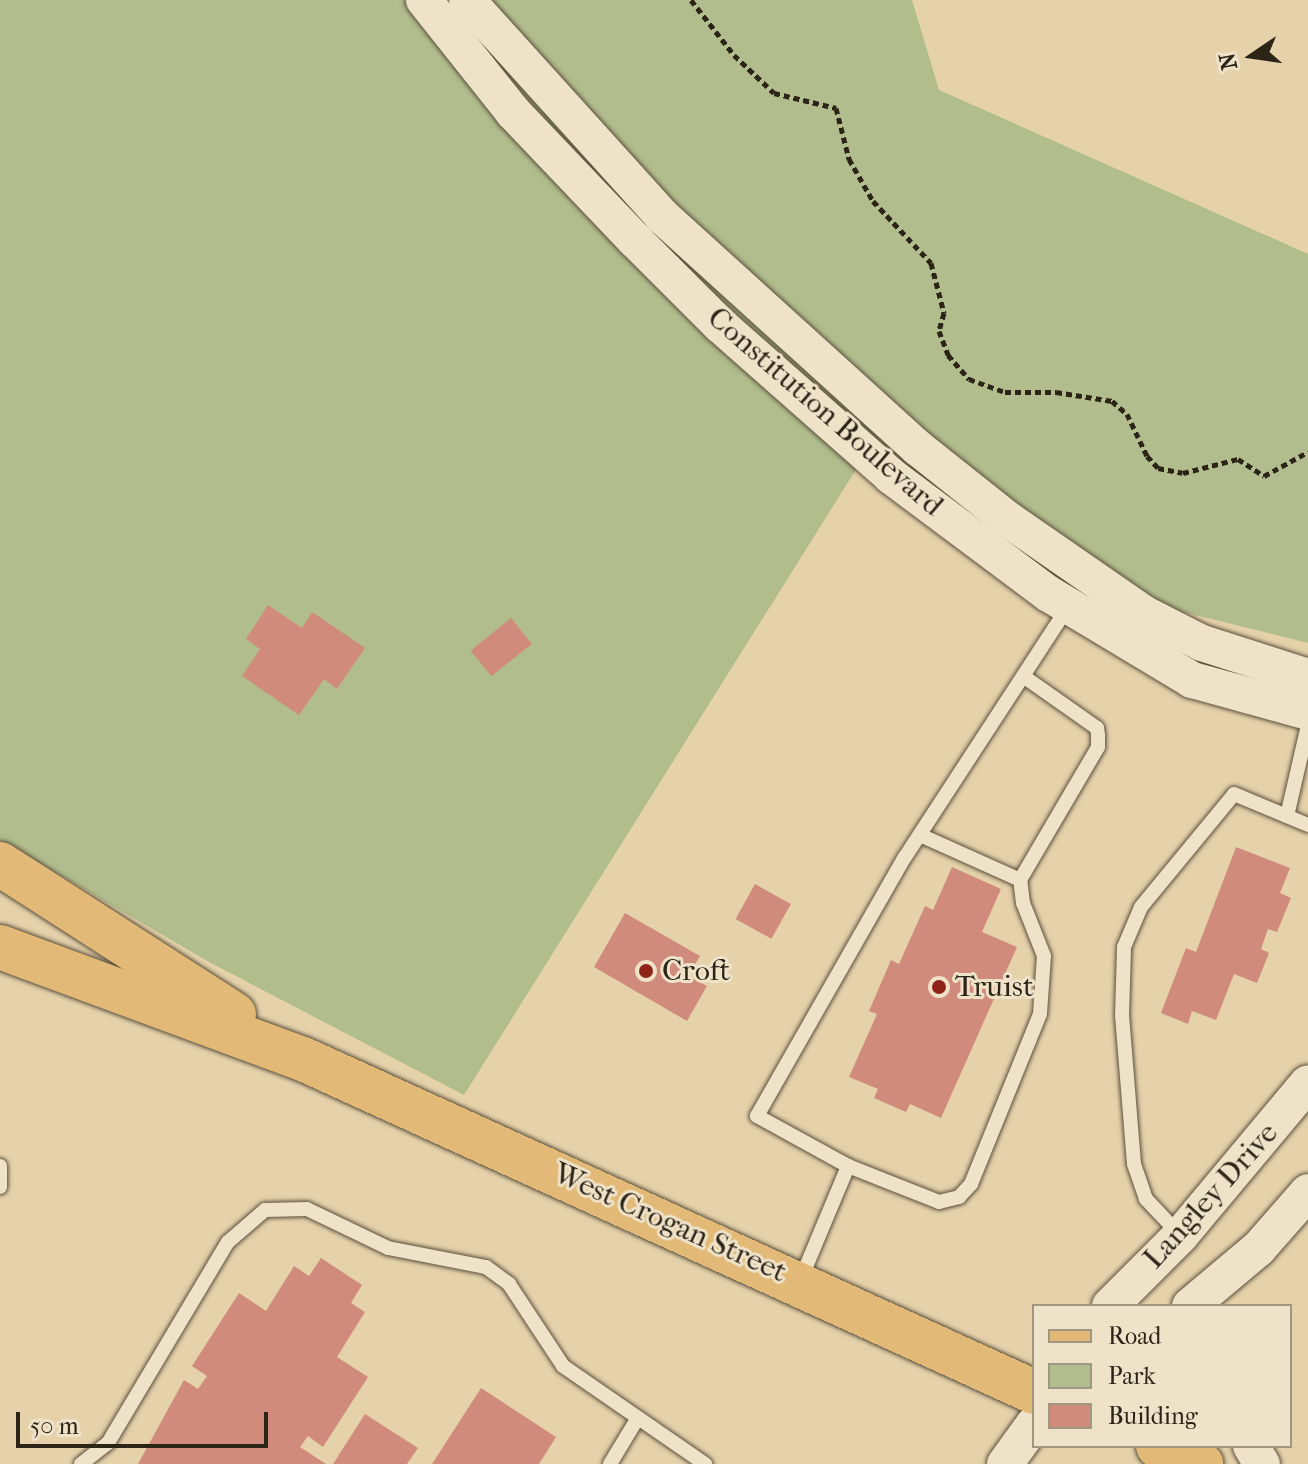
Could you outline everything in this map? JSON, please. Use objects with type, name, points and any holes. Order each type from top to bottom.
[{"type":"main road","name":"West Crogan Street","points":[[0,864],[303,1059]]},
{"type":"main road","name":"West Crogan Street","points":[[0,947],[303,1059],[800,1282],[1032,1391]]},
{"type":"main road","points":[[1163,1448],[1201,1464]]},
{"type":"street","name":"Constitution Boulevard","points":[[424,0],[513,112],[720,325],[891,476],[1068,607],[1192,680],[1308,712]]},
{"type":"street","name":"Constitution Boulevard","points":[[467,0],[662,216],[918,448],[1006,518],[1143,613],[1202,643],[1308,677]]},
{"type":"street","name":"Langley Drive","points":[[1112,1304],[1180,1236],[1308,1083]]},
{"type":"street","points":[[1206,1300],[1308,1192]]},
{"type":"street","points":[[1005,1464],[1032,1427]]},
{"type":"lane","points":[[1023,676],[1097,728],[1098,747],[1020,880],[1023,903],[1044,956],[1045,988],[1040,1014],[971,1184],[959,1197],[939,1202],[848,1166],[757,1116],[920,835],[1023,676],[1068,607]]},
{"type":"lane","points":[[1287,816],[1308,725]]},
{"type":"lane","points":[[1180,1236],[1146,1199],[1134,1164],[1122,1016],[1124,947],[1141,907],[1234,794],[1308,825]]},
{"type":"lane","points":[[920,835],[1020,880]]},
{"type":"lane","points":[[0,1166],[0,1187]]},
{"type":"lane","points":[[800,1282],[848,1166]]},
{"type":"lane","points":[[81,1464],[108,1443],[228,1242],[265,1210],[307,1209],[388,1248],[486,1267],[509,1284],[563,1366],[636,1421],[705,1464]]},
{"type":"lane","points":[[610,1464],[636,1421]]},
{"type":"path","points":[[691,0],[734,55],[774,93],[836,108],[849,159],[873,201],[931,263],[944,313],[939,331],[948,355],[969,379],[1005,392],[1056,392],[1112,401],[1127,414],[1147,456],[1158,468],[1183,473],[1238,459],[1264,476],[1308,452]]},
{"type":"green space","points":[[0,0],[912,0],[939,90],[1308,254],[1308,643],[1046,578],[877,436],[464,1095],[209,962],[0,840]]},
{"type":"building","points":[[268,605],[302,628],[312,612],[365,648],[337,689],[324,679],[299,715],[242,676],[260,649],[246,639]]},
{"type":"building","points":[[511,618],[532,644],[491,676],[471,651]]},
{"type":"building","points":[[1236,847],[1290,868],[1280,893],[1291,898],[1277,932],[1268,929],[1261,949],[1269,953],[1257,983],[1234,974],[1216,1020],[1192,1011],[1188,1024],[1161,1013],[1186,948],[1196,952]]},
{"type":"building","name":"Truist","points":[[952,867],[1001,889],[982,932],[1017,947],[941,1118],[910,1104],[906,1112],[874,1098],[878,1089],[849,1077],[877,1014],[869,1011],[891,960],[899,964],[925,906],[933,910]]},
{"type":"building","points":[[755,884],[791,904],[771,939],[736,919]]},
{"type":"building","name":"Croft","points":[[625,913],[700,956],[688,976],[707,986],[687,1021],[594,967]]},
{"type":"building","points":[[321,1258],[362,1285],[351,1303],[365,1312],[337,1357],[368,1377],[323,1447],[308,1436],[300,1447],[326,1464],[138,1464],[184,1380],[198,1389],[207,1376],[192,1366],[239,1293],[266,1311],[294,1266],[309,1276]]},
{"type":"building","points":[[481,1388],[556,1437],[539,1464],[432,1464]]},
{"type":"building","points":[[365,1414],[418,1448],[407,1464],[333,1464]]},
{"type":"place","name":"Croft","points":[[646,971]]},
{"type":"place","name":"Truist","points":[[939,987]]}]
